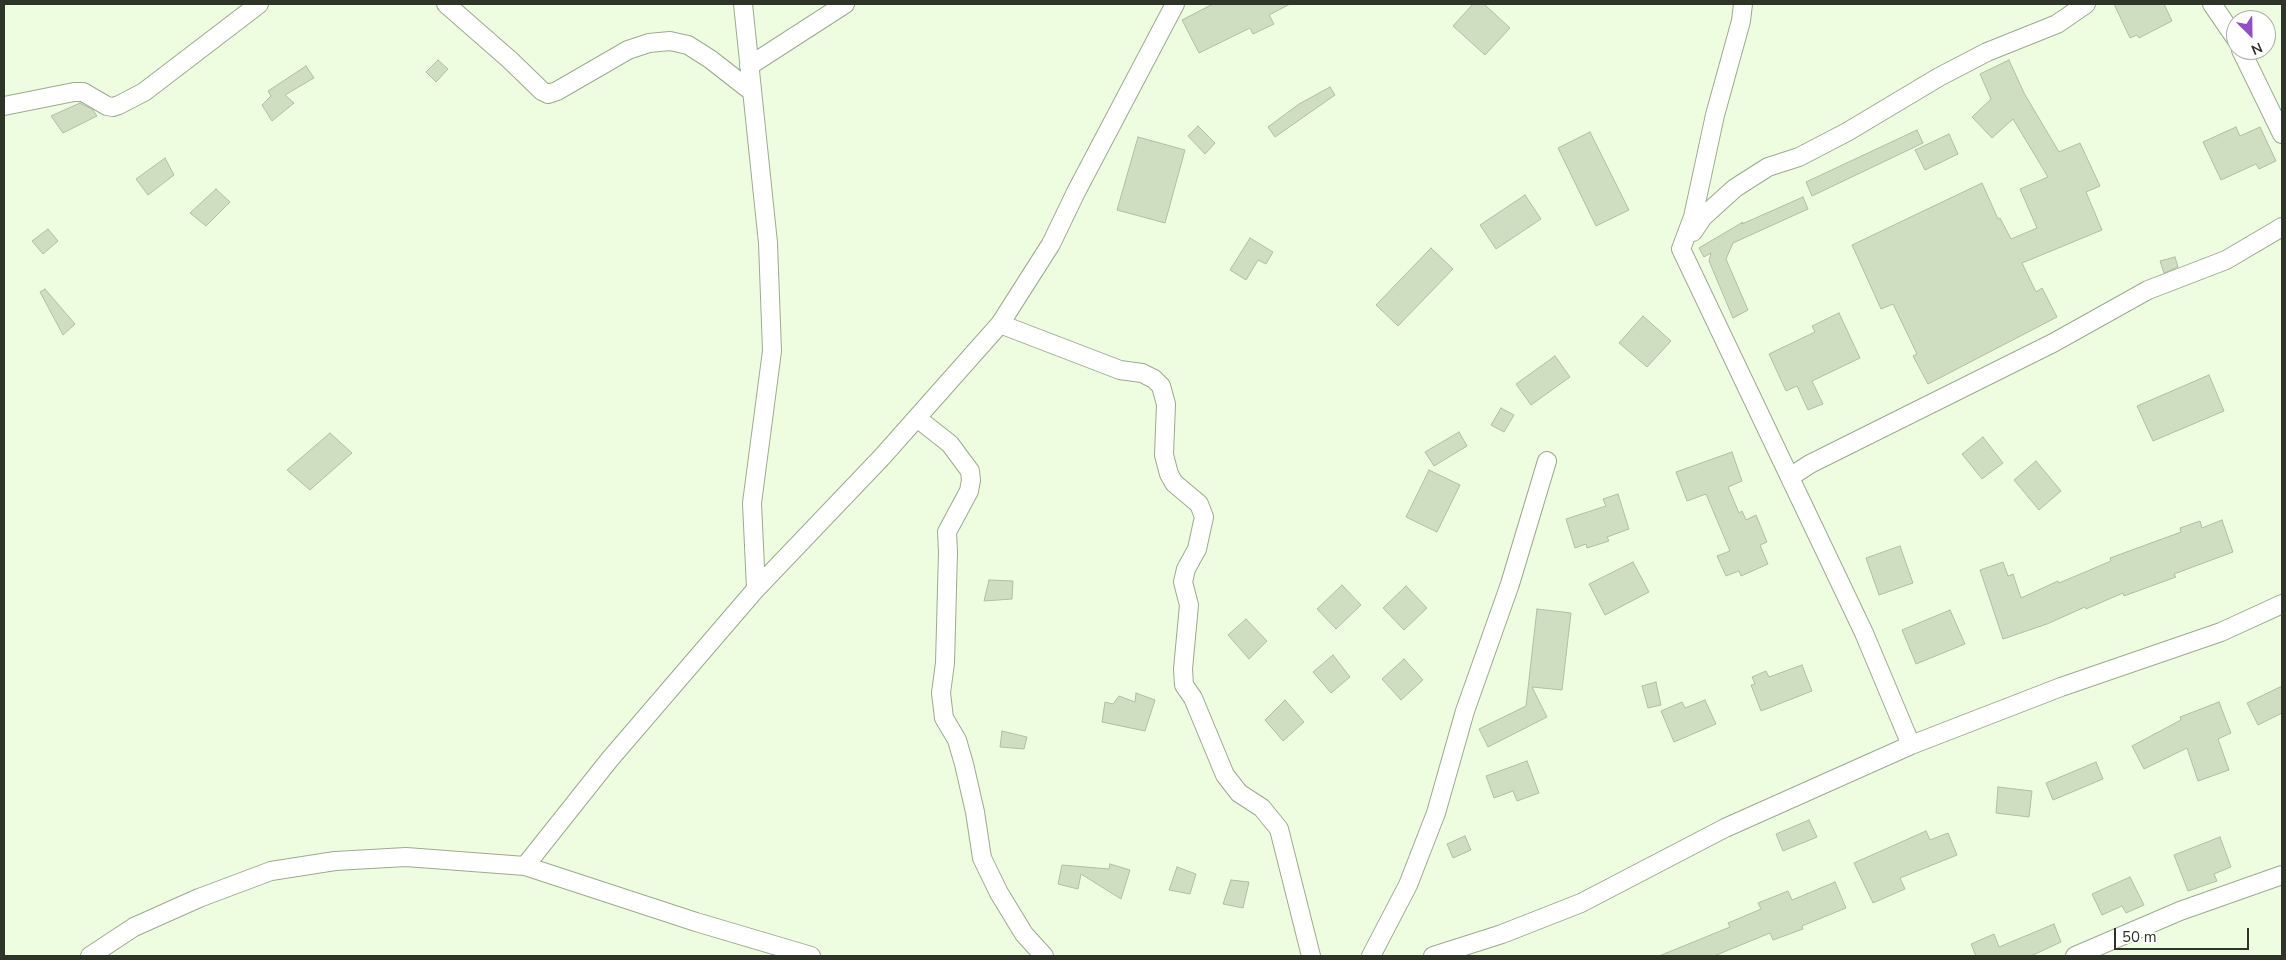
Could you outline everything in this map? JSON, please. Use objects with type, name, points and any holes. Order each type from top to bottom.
[{"type":"street","points":[[4,106],[74,92],[83,92],[107,106],[119,105],[144,92],[259,4]]},
{"type":"street","points":[[446,4],[542,91],[548,94],[557,91],[628,50],[650,43],[670,41],[688,45],[710,59],[751,92]]},
{"type":"street","points":[[742,4],[768,243],[772,351],[752,503],[756,589]]},
{"type":"street","points":[[749,66],[845,4]]},
{"type":"street","points":[[525,866],[610,759],[756,589],[917,418],[1000,324],[1051,244],[1076,192],[1175,4]]},
{"type":"street","points":[[1743,4],[1741,21],[1715,115],[1693,217],[1681,249],[1864,633],[1911,744]]},
{"type":"street","points":[[1681,249],[1703,217],[1735,188],[1768,167],[1799,157],[1847,132],[1939,77],[1988,52],[2057,24],[2086,4]]},
{"type":"street","points":[[2212,4],[2226,24]]},
{"type":"street","points":[[2246,60],[2282,134]]},
{"type":"street","points":[[1790,477],[1818,459],[2053,343],[2148,290],[2226,260],[2282,228]]},
{"type":"street","points":[[1000,324],[1120,370],[1142,373],[1154,379],[1161,386],[1166,404],[1164,455],[1169,474],[1174,483],[1199,504],[1204,516],[1197,549],[1186,569],[1183,582],[1189,605],[1183,669],[1184,685],[1193,698],[1225,775],[1239,793],[1262,808],[1280,829],[1311,956]]},
{"type":"street","points":[[917,418],[950,444],[970,471],[971,480],[969,491],[946,532],[948,552],[946,663],[941,693],[944,718],[957,740],[964,764],[975,812],[982,858],[999,892],[1019,925],[1044,956]]},
{"type":"street","points":[[1371,956],[1408,885],[1436,814],[1465,711],[1510,584],[1547,461]]},
{"type":"street","points":[[1433,956],[1502,934],[1582,903],[1724,828],[1911,744],[2061,687],[2221,632],[2282,604]]},
{"type":"street","points":[[90,956],[134,927],[199,898],[271,871],[335,861],[406,856],[525,866],[687,919],[810,956]]},
{"type":"street","points":[[2075,956],[2180,911],[2282,875]]},
{"type":"building","points":[[1213,4],[1290,4],[1269,15],[1274,24],[1253,34],[1250,28],[1199,53],[1182,20]]},
{"type":"building","points":[[1473,4],[1484,4],[1510,28],[1485,55],[1453,26]]},
{"type":"building","points":[[2114,4],[2164,4],[2172,21],[2139,38],[2137,35],[2130,38]]},
{"type":"building","points":[[438,60],[448,69],[436,82],[426,72]]},
{"type":"building","points":[[2009,60],[2024,93],[2059,152],[2080,143],[2100,186],[2086,192],[2102,230],[2022,263],[2036,292],[2042,288],[2057,317],[1928,384],[1913,356],[1917,354],[1893,304],[1881,309],[1852,245],[1982,183],[1998,219],[2000,218],[2011,239],[2037,228],[2020,189],[2048,177],[2013,119],[1992,138],[1972,117],[1991,99],[1980,74]]},
{"type":"building","points":[[306,66],[314,78],[285,95],[294,103],[272,121],[262,105],[271,96],[268,91]]},
{"type":"building","points":[[1330,87],[1335,95],[1275,137],[1268,127],[1299,104]]},
{"type":"building","points":[[80,103],[93,110],[97,116],[63,133],[51,116]]},
{"type":"building","points":[[1198,126],[1215,143],[1205,154],[1188,136]]},
{"type":"building","points":[[2236,127],[2240,136],[2260,127],[2276,161],[2259,169],[2256,164],[2221,180],[2203,142]]},
{"type":"building","points":[[1917,130],[1923,143],[1812,196],[1806,182]]},
{"type":"building","points":[[1590,132],[1629,210],[1596,226],[1558,148]]},
{"type":"building","points":[[1949,134],[1958,154],[1925,170],[1915,150]]},
{"type":"building","points":[[1138,137],[1185,150],[1165,223],[1117,210]]},
{"type":"building","points":[[165,158],[174,175],[148,195],[136,179]]},
{"type":"building","points":[[216,189],[230,202],[206,226],[190,213]]},
{"type":"building","points":[[1525,195],[1541,219],[1496,249],[1480,225]]},
{"type":"building","points":[[1803,197],[1808,209],[1733,243],[1726,259],[1748,310],[1733,318],[1709,261],[1711,253],[1704,257],[1699,248],[1743,222],[1742,224]]},
{"type":"building","points":[[48,229],[58,241],[43,254],[32,241]]},
{"type":"building","points":[[1250,238],[1273,252],[1266,264],[1258,260],[1246,280],[1230,270]]},
{"type":"building","points":[[1431,248],[1453,269],[1398,326],[1376,305]]},
{"type":"building","points":[[2175,257],[2178,267],[2164,273],[2160,261]]},
{"type":"building","points":[[45,289],[75,324],[63,335],[40,292]]},
{"type":"building","points":[[1839,313],[1860,358],[1812,381],[1823,404],[1808,410],[1797,386],[1786,391],[1769,354],[1815,332],[1812,326]]},
{"type":"building","points":[[1643,316],[1671,341],[1647,367],[1619,343]]},
{"type":"building","points":[[1555,356],[1570,377],[1531,405],[1516,384]]},
{"type":"building","points":[[2209,375],[2224,411],[2153,441],[2137,406]]},
{"type":"building","points":[[1501,408],[1514,415],[1504,432],[1491,425]]},
{"type":"building","points":[[1459,432],[1467,446],[1434,466],[1425,452]]},
{"type":"building","points":[[330,433],[352,453],[310,490],[287,470]]},
{"type":"building","points":[[1983,437],[2003,463],[1982,479],[1962,454]]},
{"type":"building","points":[[1732,452],[1742,481],[1728,487],[1739,513],[1742,511],[1746,520],[1756,515],[1767,542],[1760,545],[1768,564],[1741,576],[1739,571],[1726,576],[1717,556],[1730,551],[1706,494],[1687,501],[1676,472]]},
{"type":"building","points":[[2036,461],[2061,491],[2039,510],[2014,480]]},
{"type":"building","points":[[1429,470],[1460,485],[1437,532],[1406,517]]},
{"type":"building","points":[[1618,494],[1629,529],[1607,537],[1609,541],[1587,548],[1586,544],[1575,548],[1566,519],[1606,506],[1603,499]]},
{"type":"building","points":[[2222,520],[2233,552],[2174,574],[2176,577],[2124,596],[2123,593],[2047,624],[2003,639],[1980,570],[2003,562],[2008,576],[2013,574],[2021,598],[2058,581],[2059,583],[2111,561],[2110,558],[2181,532],[2180,528],[2200,521],[2202,528]]},
{"type":"building","points":[[1900,546],[1913,583],[1879,595],[1866,558]]},
{"type":"building","points":[[1633,562],[1649,592],[1605,615],[1589,584]]},
{"type":"building","points":[[989,580],[1013,581],[1012,599],[984,601]]},
{"type":"building","points":[[1342,585],[1361,605],[1336,629],[1317,609]]},
{"type":"building","points":[[1406,586],[1427,608],[1404,630],[1383,608]]},
{"type":"building","points":[[1537,609],[1571,613],[1562,690],[1532,687],[1547,717],[1488,747],[1479,729],[1526,706]]},
{"type":"building","points":[[1950,610],[1965,644],[1916,664],[1902,630]]},
{"type":"building","points":[[1246,619],[1267,641],[1249,659],[1228,635]]},
{"type":"building","points":[[1333,655],[1350,677],[1331,693],[1313,672]]},
{"type":"building","points":[[1404,659],[1423,680],[1401,700],[1382,679]]},
{"type":"building","points":[[1802,665],[1812,691],[1761,711],[1751,685],[1755,684],[1752,677],[1766,671],[1769,677]]},
{"type":"building","points":[[1656,682],[1661,705],[1648,708],[1642,686]]},
{"type":"building","points":[[2282,686],[2282,713],[2258,725],[2247,703]]},
{"type":"building","points":[[1136,693],[1155,700],[1145,731],[1102,722],[1105,702],[1113,704],[1119,696],[1135,702]]},
{"type":"building","points":[[1285,700],[1304,722],[1283,741],[1265,720]]},
{"type":"building","points":[[1705,700],[1716,724],[1674,742],[1661,711],[1682,702],[1685,708]]},
{"type":"building","points":[[2219,702],[2231,733],[2218,739],[2229,770],[2198,781],[2187,748],[2144,769],[2132,746],[2181,720],[2180,717]]},
{"type":"building","points":[[1002,731],[1027,737],[1024,749],[1000,747]]},
{"type":"building","points":[[1527,761],[1539,793],[1517,801],[1513,791],[1494,798],[1486,776]]},
{"type":"building","points":[[2096,762],[2103,779],[2053,800],[2046,783]]},
{"type":"building","points":[[1998,787],[2032,791],[2029,817],[1996,813]]},
{"type":"building","points":[[1809,820],[1817,837],[1783,851],[1776,834]]},
{"type":"building","points":[[1926,831],[1930,840],[1948,833],[1957,855],[1900,878],[1905,889],[1873,903],[1854,863]]},
{"type":"building","points":[[1465,836],[1471,850],[1453,858],[1447,844]]},
{"type":"building","points":[[2220,837],[2231,867],[2214,874],[2217,881],[2188,891],[2174,855]]},
{"type":"building","points":[[1110,864],[1130,870],[1121,899],[1081,874],[1078,889],[1058,884],[1062,865],[1109,869]]},
{"type":"building","points":[[1177,867],[1196,874],[1190,894],[1169,890]]},
{"type":"building","points":[[2130,877],[2144,905],[2126,913],[2122,906],[2102,915],[2092,894]]},
{"type":"building","points":[[1231,880],[1249,882],[1243,908],[1223,904]]},
{"type":"building","points":[[1835,882],[1846,908],[1802,926],[1803,929],[1773,940],[1770,933],[1714,956],[1659,956],[1730,927],[1728,923],[1761,909],[1758,903],[1788,891],[1792,900]]},
{"type":"building","points":[[2054,924],[2061,942],[2031,956],[1976,956],[1971,944],[1994,934],[1999,947]]}]
